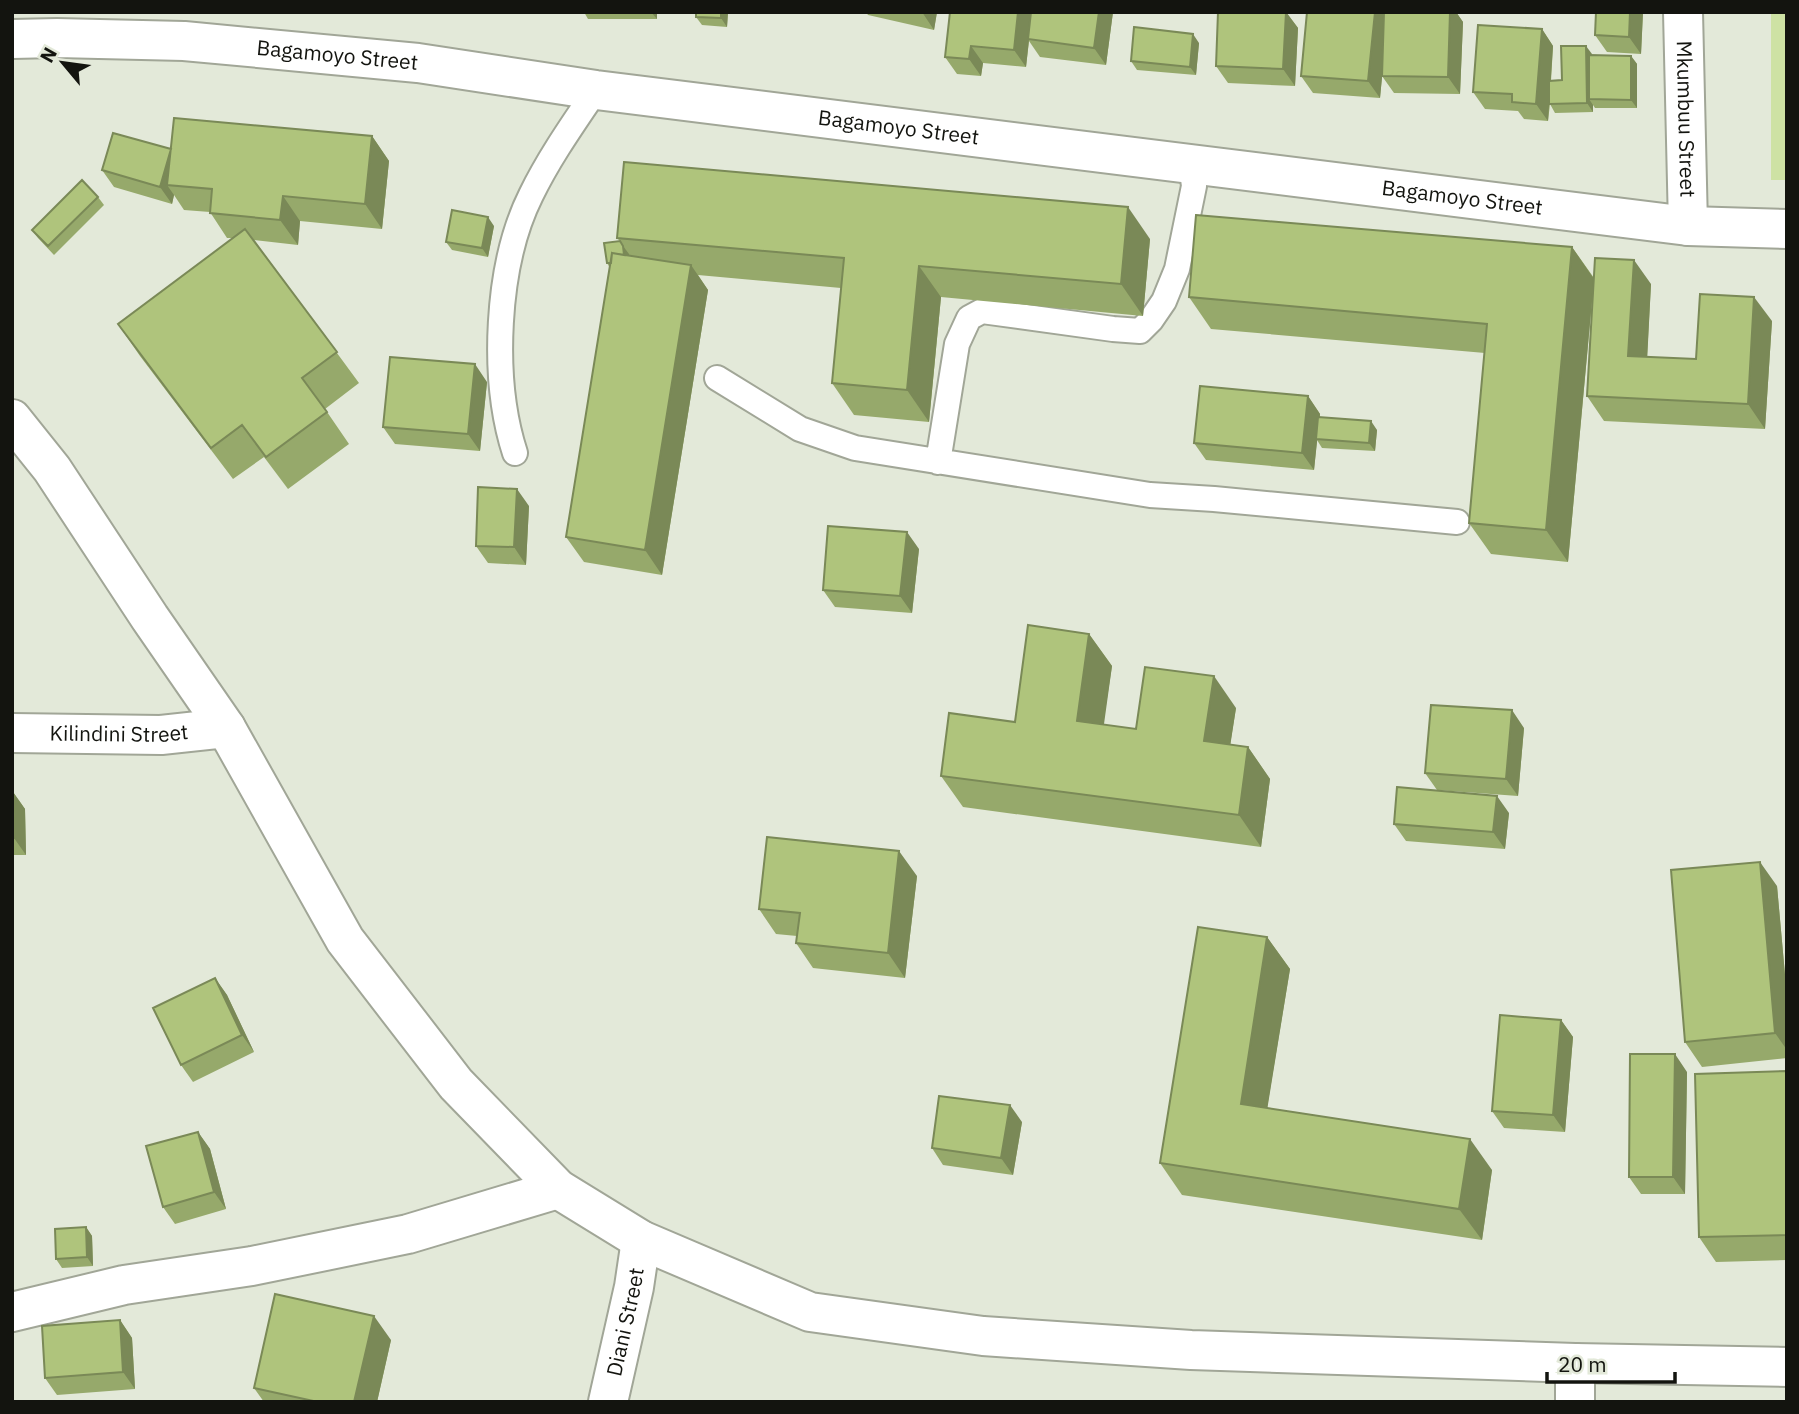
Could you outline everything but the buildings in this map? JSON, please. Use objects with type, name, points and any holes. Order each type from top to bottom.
[{"type":"main road","name":"Mkumbuu Street","points":[[1683,12],[1688,226]]},
{"type":"main road","name":"Bagamoyo Street","points":[[12,39],[184,41],[418,62],[596,90],[1688,226],[1787,229]]},
{"type":"main road","points":[[12,419],[52,469],[226,728],[345,940],[456,1084],[558,1189],[641,1240],[810,1312],[983,1336],[1191,1350],[1787,1367]]},
{"type":"main road","name":"Kilindini Street","points":[[12,733],[161,735],[226,728]]},
{"type":"main road","points":[[12,1312],[124,1285],[252,1266],[408,1234],[558,1189]]},
{"type":"main road","name":"Diani Street","points":[[608,1402],[634,1287],[641,1240]]},
{"type":"main road","points":[[1575,1363],[1576,1402]]},
{"type":"lane","points":[[515,453],[506,415],[499,342],[505,278],[521,219],[531,195],[596,90]]},
{"type":"lane","points":[[938,462],[957,344],[969,318],[982,311],[1140,331],[1151,320],[1164,301],[1177,269],[1194,186],[1191,164]]},
{"type":"lane","points":[[717,378],[800,429],[855,448],[1150,495],[1457,522]]},
{"type":"green space","points":[[1771,12],[1787,12],[1787,180],[1771,180]]}]
